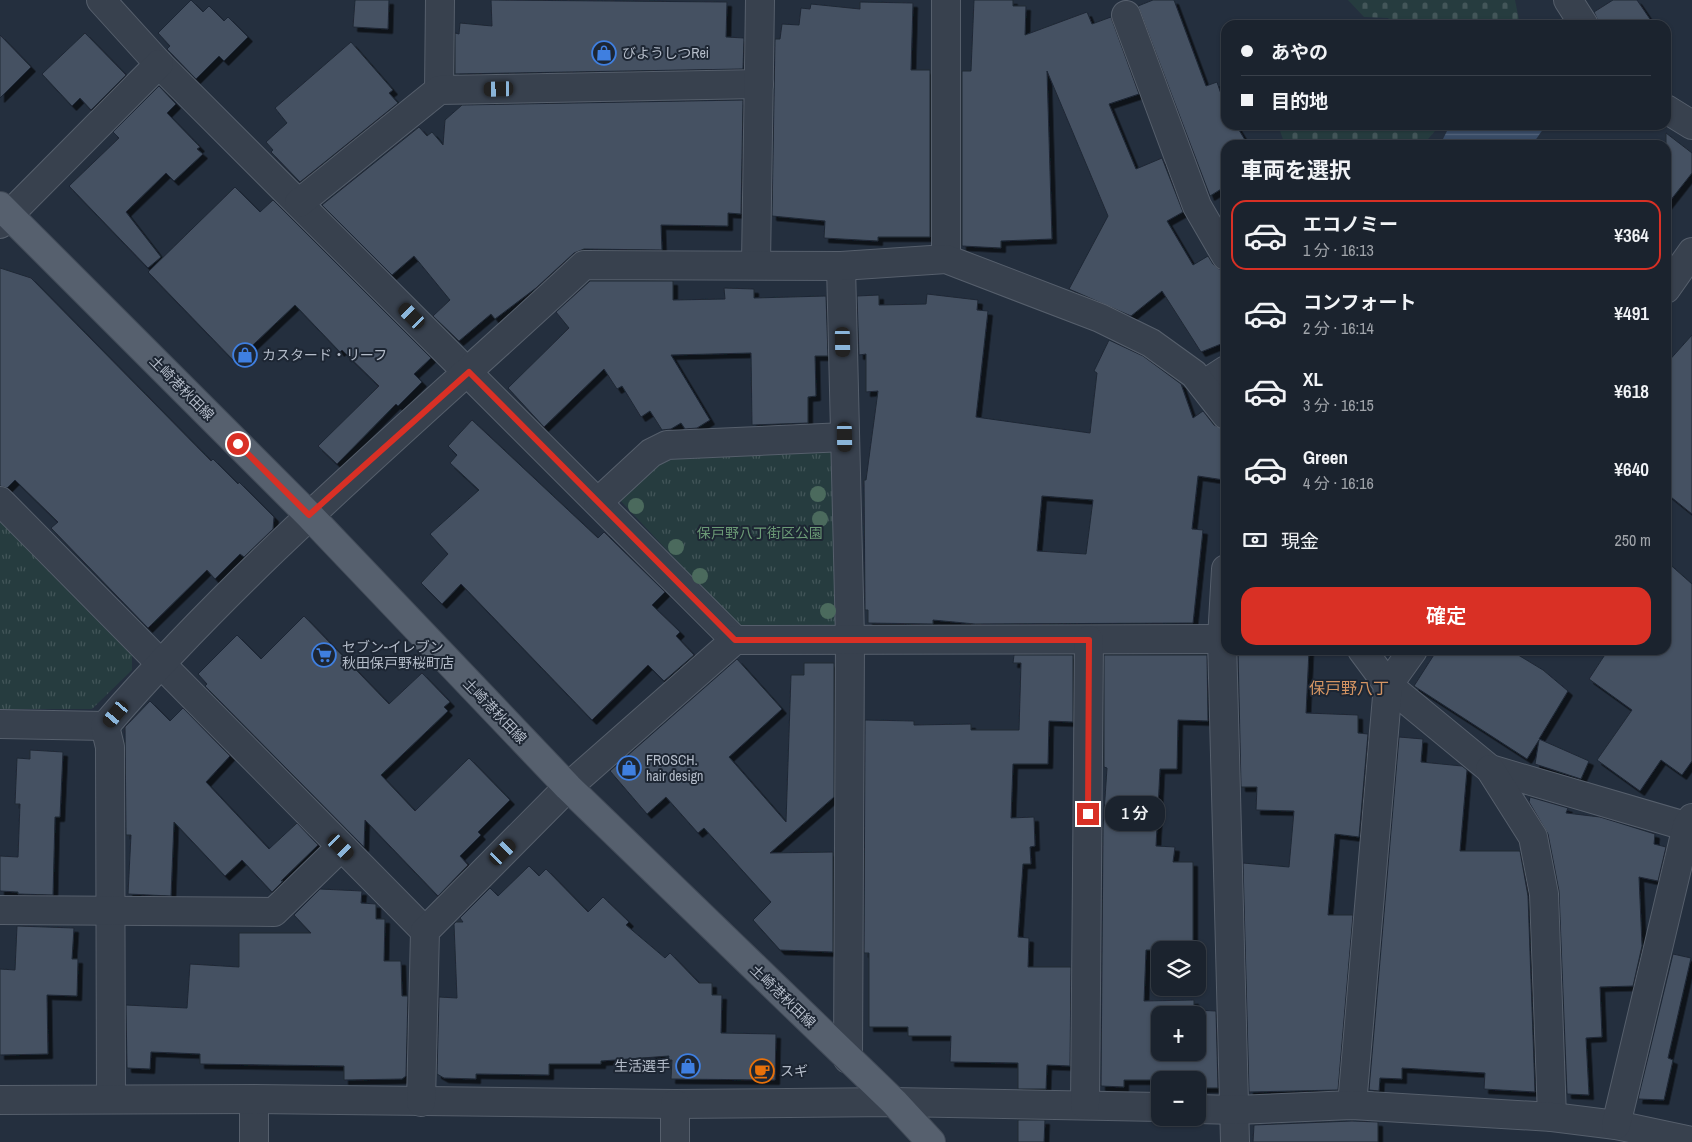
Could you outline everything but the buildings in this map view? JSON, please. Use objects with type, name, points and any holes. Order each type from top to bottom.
[{"type":"main road","name":"土崎港秋田線","points":[[3,215],[309,515],[568,787],[894,1102],[931,1142]]},
{"type":"street","points":[[101,0],[159,64],[735,640]]},
{"type":"street","points":[[439,90],[440,0]]},
{"type":"street","points":[[756,264],[760,0]]},
{"type":"street","points":[[946,0],[946,259]]},
{"type":"street","points":[[1568,0],[1581,20]]},
{"type":"street","points":[[1126,15],[1197,206],[1221,247]]},
{"type":"street","points":[[3,215],[159,64]]},
{"type":"street","points":[[299,203],[439,90],[758,84]]},
{"type":"street","points":[[1671,112],[1692,125]]},
{"type":"street","points":[[1671,282],[1692,252]]},
{"type":"street","points":[[105,726],[159,663],[309,515],[469,372],[584,264],[842,266],[946,259],[1100,318],[1151,342],[1194,374],[1221,408]]},
{"type":"street","points":[[842,266],[850,640],[848,1058]]},
{"type":"street","points":[[1203,385],[1221,373]]},
{"type":"street","points":[[598,502],[651,453],[667,445],[845,437]]},
{"type":"street","points":[[0,501],[425,931]]},
{"type":"street","points":[[421,1102],[425,931],[568,787],[735,640],[1221,639]]},
{"type":"street","points":[[1085,1105],[1089,640]]},
{"type":"street","points":[[1222,655],[1235,1142]]},
{"type":"street","points":[[1366,655],[1388,685],[1490,769],[1533,837],[1544,894],[1552,1117]]},
{"type":"street","points":[[1352,1105],[1388,685],[1409,655]]},
{"type":"street","points":[[0,724],[105,726]]},
{"type":"street","points":[[105,726],[110,747],[111,1099]]},
{"type":"street","points":[[1490,769],[1690,824],[1616,1125]]},
{"type":"street","points":[[0,910],[274,912],[341,847]]},
{"type":"street","points":[[0,1100],[254,1099],[675,1104],[894,1102],[1151,1107]]},
{"type":"street","points":[[254,1099],[254,1142]]},
{"type":"street","points":[[674,1142],[675,1104]]},
{"type":"street","points":[[1206,1108],[1234,1110],[1352,1105],[1552,1117],[1616,1125],[1692,1141]]},
{"type":"green space","points":[[1348,0],[1515,0],[1519,20],[1390,20],[1388,18],[1364,17]]},
{"type":"green space","points":[[1280,130],[1436,130],[1427,140],[1283,140]]},
{"type":"green space","name":"保戸野八丁街区公園","points":[[831,449],[838,455],[840,614],[834,627],[737,625],[619,499],[659,460]]},
{"type":"green space","points":[[0,521],[132,652],[132,670],[92,709],[0,709]]},
{"type":"water","points":[[1448,130],[1542,130],[1536,140],[1442,140]]},
{"type":"place","name":"びようしつRei","points":[[604,53]]},
{"type":"place","name":"カスタード・リーフ","points":[[245,355]]},
{"type":"place","name":"セブン-イレブン 秋田保戸野桜町店","points":[[324,655]]},
{"type":"place","name":"FROSCH. hair design","points":[[629,768]]},
{"type":"place","name":"生活選手","points":[[688,1066]]},
{"type":"place","name":"スギ","points":[[762,1071]]},
{"type":"district","name":"保戸野八丁","points":[[1349,688]]},
{"type":"route","points":[[238,444],[309,515],[469,372],[735,640],[1089,640],[1088,814]]}]
